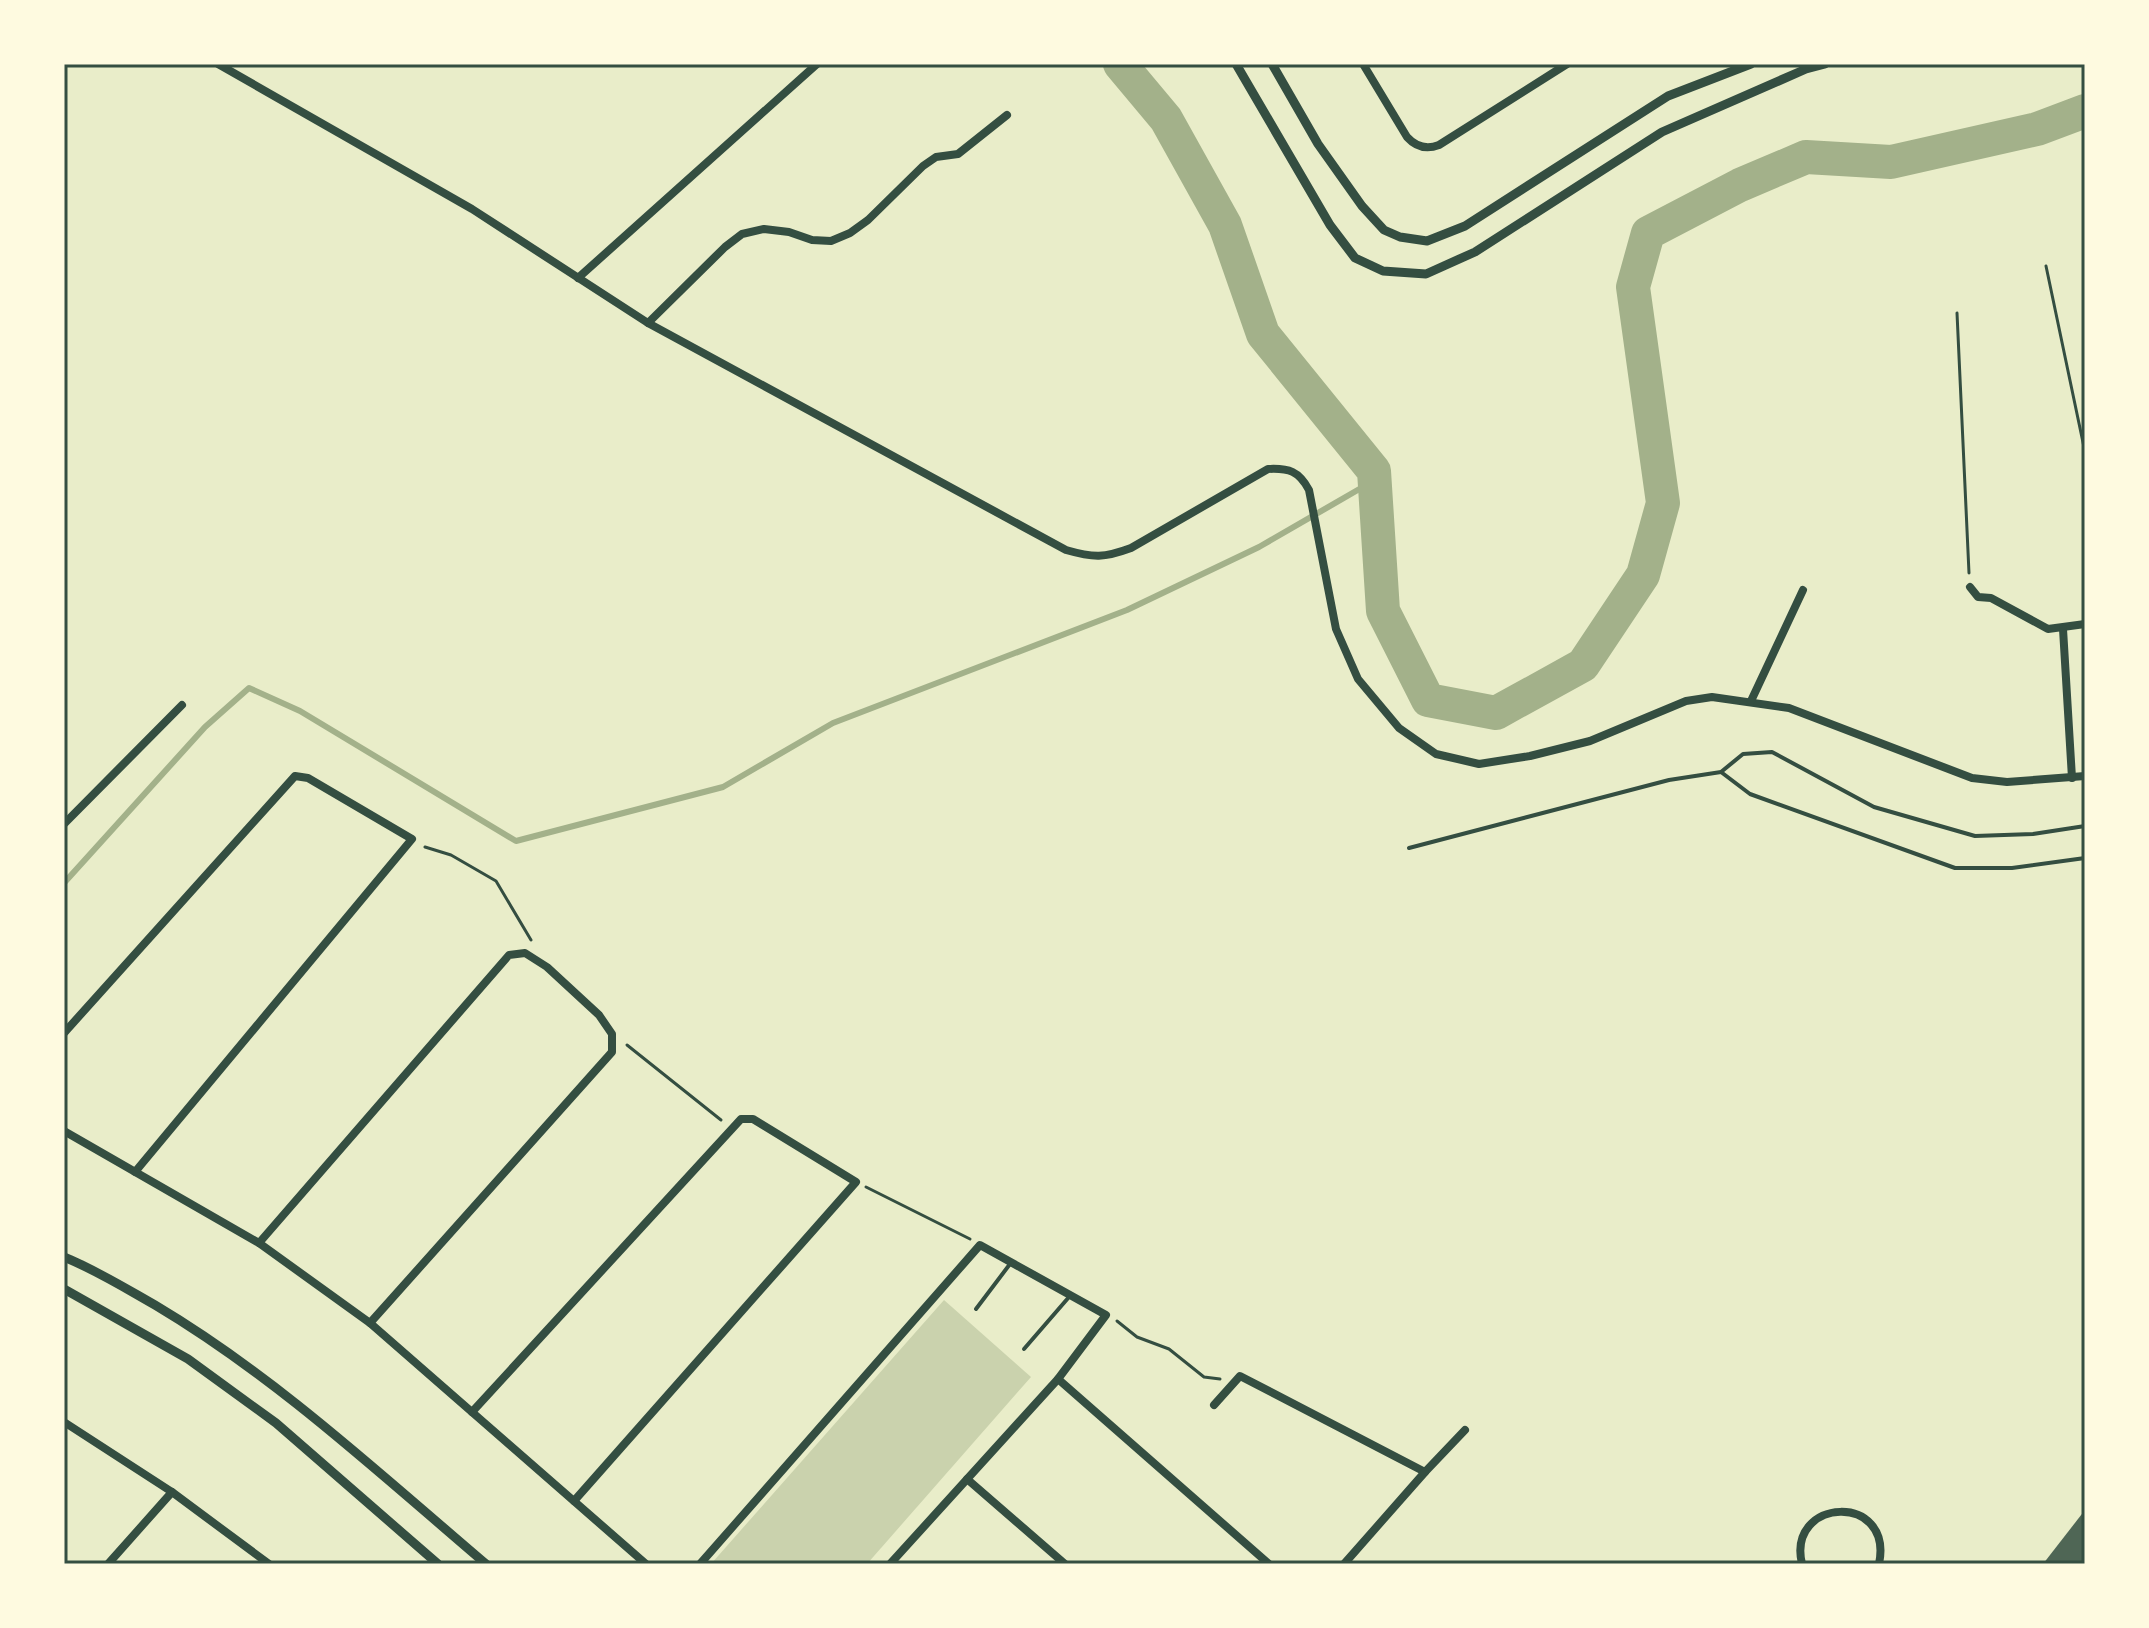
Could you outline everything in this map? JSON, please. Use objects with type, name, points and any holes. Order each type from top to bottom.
[{"type":"street","points":[[218,64],[462,202],[648,323],[1066,550],[1090,557],[1107,557],[1131,548],[1268,469],[1287,468],[1301,476],[1309,490],[1336,629],[1358,679],[1399,728],[1436,754],[1479,764],[1530,756],[1590,741],[1686,701],[1712,697],[1789,708],[1972,778],[2007,782],[2085,776]]},
{"type":"street","points":[[578,278],[817,64]]},
{"type":"street","points":[[1236,64],[1330,225],[1355,258],[1383,271],[1426,274],[1475,252],[1662,132],[1806,66],[1825,64]]},
{"type":"street","points":[[1272,64],[1318,144],[1362,206],[1384,230],[1400,237],[1427,241],[1465,226],[1668,96],[1751,64]]},
{"type":"street","points":[[1363,64],[1407,137],[1416,145],[1428,148],[1439,145],[1567,64]]},
{"type":"street","points":[[648,323],[742,234],[764,229],[831,241],[850,233],[868,220],[923,166],[936,157],[958,154],[1007,115]]},
{"type":"street","points":[[1970,587],[1978,597],[1991,598],[2048,629],[2085,624]]},
{"type":"street","points":[[1751,701],[1803,590]]},
{"type":"street","points":[[2063,629],[2072,778]]},
{"type":"street","points":[[64,824],[182,705]]},
{"type":"street","points":[[64,1033],[295,776],[308,778],[412,839],[135,1172]]},
{"type":"street","points":[[259,1243],[509,955],[525,953],[547,967],[599,1015],[612,1034],[612,1052],[370,1323]]},
{"type":"street","points":[[472,1412],[730,1127],[741,1119],[753,1119],[856,1182],[574,1501]]},
{"type":"street","points":[[64,1131],[259,1243],[370,1323],[646,1564]]},
{"type":"street","points":[[700,1564],[980,1245],[1106,1315],[1058,1379],[890,1564]]},
{"type":"street","points":[[64,1257],[91,1267],[206,1335],[294,1400],[486,1564]]},
{"type":"street","points":[[64,1289],[188,1359],[276,1423],[438,1564]]},
{"type":"street","points":[[1214,1405],[1240,1376],[1425,1472]]},
{"type":"street","points":[[1058,1379],[1269,1564]]},
{"type":"street","points":[[64,1422],[172,1492],[269,1564]]},
{"type":"street","points":[[1344,1564],[1465,1430]]},
{"type":"street","points":[[967,1479],[1065,1564]]},
{"type":"street","points":[[108,1564],[172,1492]]},
{"type":"street","points":[[1802,1564],[1800,1550],[1806,1530],[1822,1515],[1843,1511],[1863,1517],[1877,1533],[1881,1542],[1879,1564]]},
{"type":"lane","points":[[1409,848],[1669,780],[1721,772],[1743,754],[1772,752],[1874,807],[1975,836],[2033,834],[2085,826]]},
{"type":"lane","points":[[1721,772],[1750,794],[1955,868],[2012,868],[2085,858]]},
{"type":"lane","points":[[976,1309],[1011,1262]]},
{"type":"lane","points":[[1024,1349],[1070,1295]]},
{"type":"path","points":[[2046,266],[2085,452]]},
{"type":"path","points":[[1957,313],[1970,587]]},
{"type":"path","points":[[412,839],[462,861],[496,881],[533,942]]},
{"type":"path","points":[[612,1034],[730,1127]]},
{"type":"path","points":[[856,1182],[980,1245]]},
{"type":"path","points":[[1106,1315],[1137,1337],[1169,1349],[1204,1377],[1220,1379],[1240,1376]]},
{"type":"green space","points":[[944,1300],[1031,1377],[867,1564],[711,1564]]},
{"type":"building","points":[[2085,1510],[2085,1564],[2043,1564]]},
{"type":"waterway","points":[[1120,64],[1166,119],[1225,225],[1263,334],[1374,471],[1383,611],[1428,700],[1496,713],[1583,665],[1643,575],[1663,503],[1633,287],[1648,233],[1740,185],[1806,157],[1891,162],[2037,129],[2085,111]]},
{"type":"waterway","points":[[64,883],[205,727],[249,688],[300,711],[516,841],[723,787],[833,723],[1127,610],[1259,547],[1375,480]]}]
